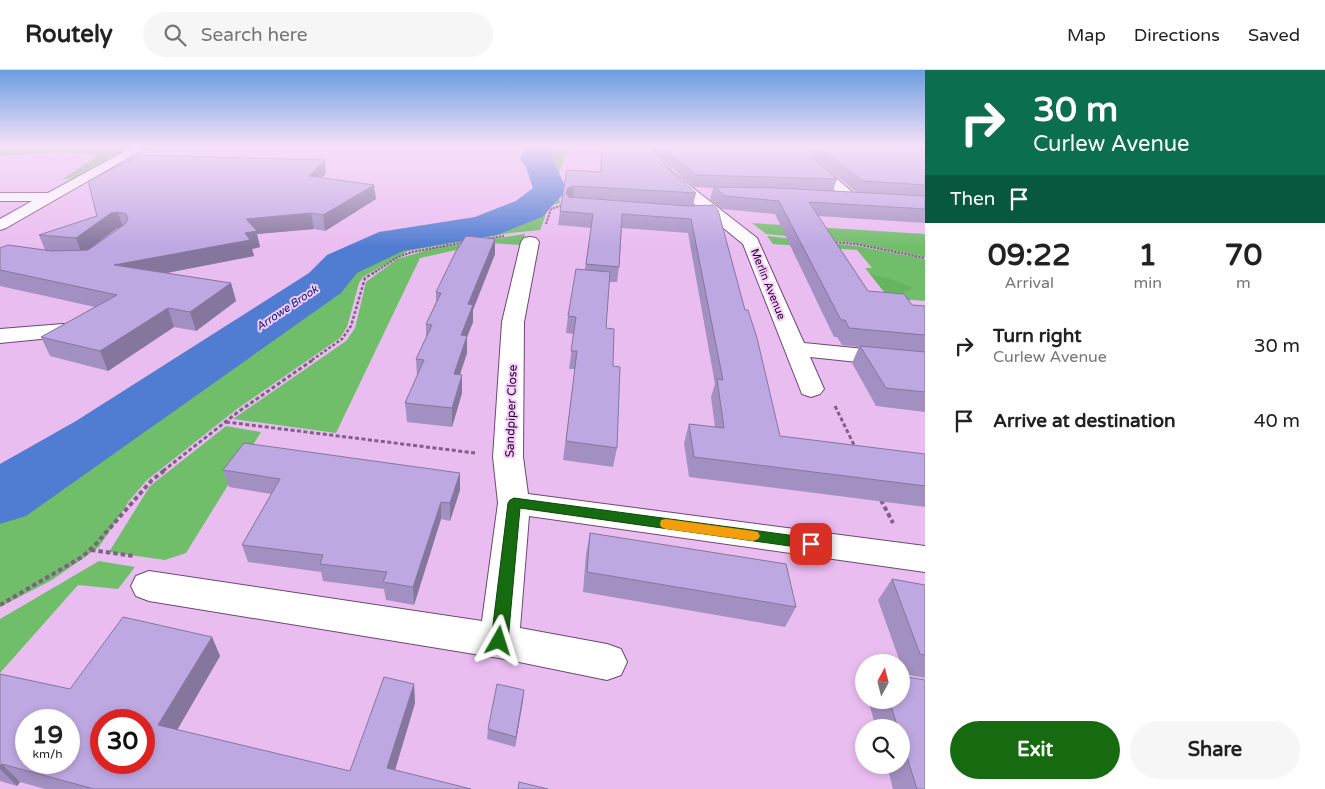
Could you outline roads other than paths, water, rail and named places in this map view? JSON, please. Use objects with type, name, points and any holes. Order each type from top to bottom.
[{"type":"street","points":[[0,225],[84,180]]},
{"type":"street","name":"Merlin Avenue","points":[[674,180],[751,242],[811,389]]},
{"type":"street","points":[[830,180],[853,200]]},
{"type":"street","points":[[692,193],[717,193]]},
{"type":"street","points":[[0,197],[53,197]]},
{"type":"street","points":[[833,198],[871,201]]},
{"type":"street","points":[[692,213],[715,212]]},
{"type":"street","name":"Sandpiper Close","points":[[499,641],[514,503],[508,457],[513,322],[527,235]]},
{"type":"street","points":[[0,336],[63,331]]},
{"type":"street","points":[[795,349],[925,362]]},
{"type":"street","points":[[514,503],[918,558]]},
{"type":"street","points":[[149,586],[499,641],[607,662]]},
{"type":"waterway","name":"Arrowe Brook","points":[[0,498],[99,435],[325,283],[342,264],[393,241],[483,227],[529,209],[550,190],[546,180]]}]
